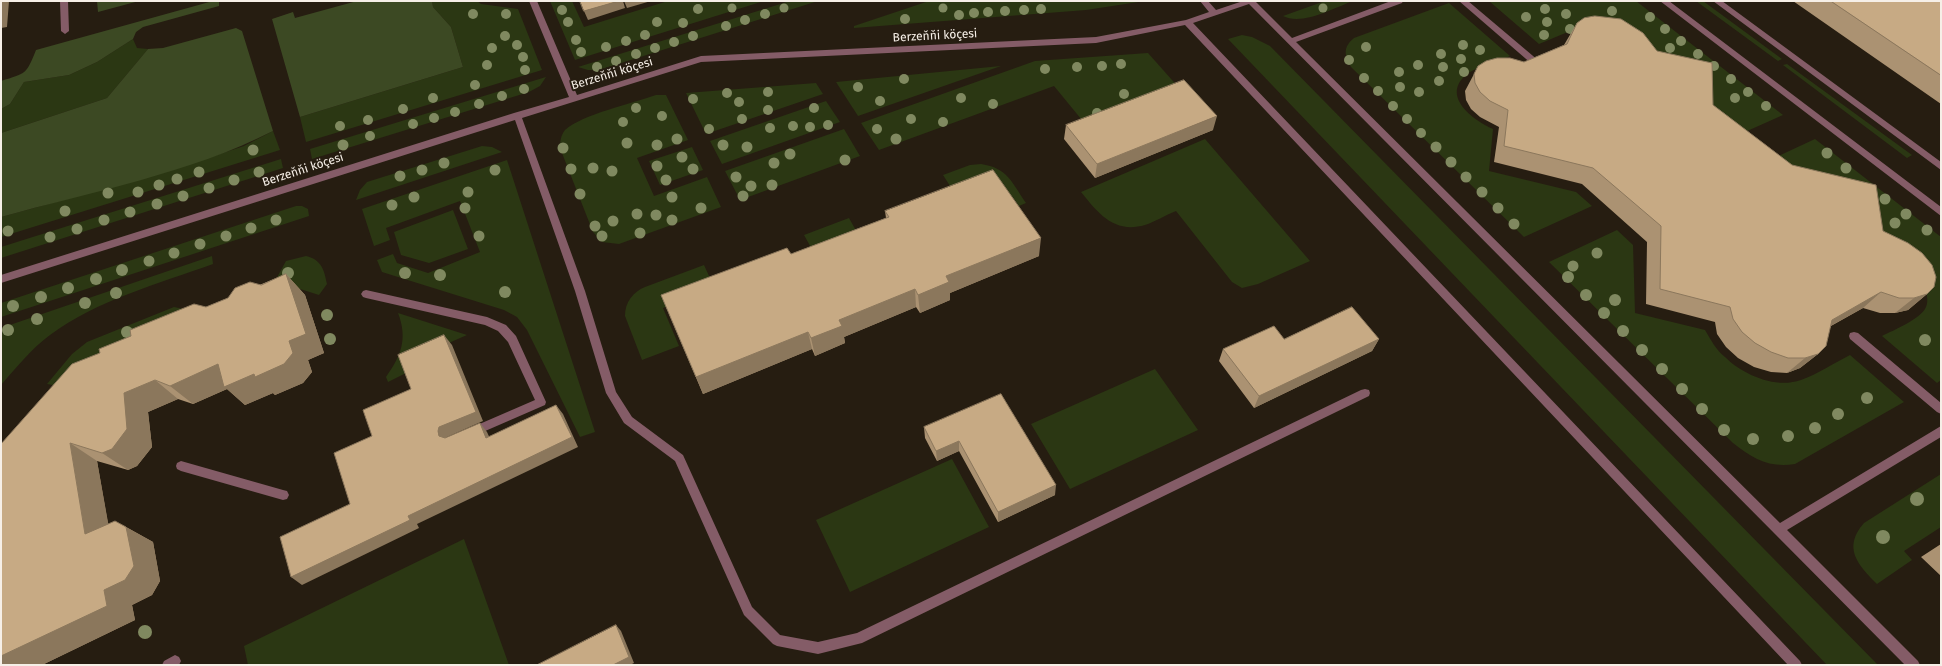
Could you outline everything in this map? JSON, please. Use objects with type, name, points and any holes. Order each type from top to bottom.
[{"type":"street","points":[[64,1],[65,31]]},
{"type":"street","points":[[533,1],[574,98]]},
{"type":"street","points":[[1204,1],[1215,13]]},
{"type":"street","points":[[1251,1],[1914,665]]},
{"type":"street","name":"Berzeňňi köçesi","points":[[1,280],[701,59],[1096,40],[1187,22],[1251,1]]},
{"type":"street","points":[[1291,40],[1399,1]]},
{"type":"street","points":[[1463,1],[1536,63]]},
{"type":"street","points":[[1664,1],[1941,212]]},
{"type":"street","points":[[1717,1],[1941,167]]},
{"type":"street","points":[[1187,22],[1796,665]]},
{"type":"street","points":[[517,116],[580,291],[611,393],[628,420],[678,458],[748,611],[777,640],[818,648],[858,639],[1365,393]]},
{"type":"street","points":[[366,294],[487,321],[502,328],[512,338],[541,402],[466,434]]},
{"type":"street","points":[[1854,336],[1941,409]]},
{"type":"street","points":[[1778,530],[1941,431]]},
{"type":"street","points":[[181,466],[283,495]]},
{"type":"green space","points":[[97,1],[139,1],[98,12]]},
{"type":"green space","points":[[213,1],[219,1],[219,6],[143,27],[136,32],[133,39],[97,62],[69,75],[24,82],[10,104],[1,109],[1,81],[24,72],[30,64],[36,50]]},
{"type":"green space","points":[[357,1],[432,1],[433,7],[451,27],[463,67],[300,117],[272,19],[293,12],[295,18]]},
{"type":"green space","points":[[432,1],[477,1],[481,4],[518,9],[542,70],[306,142],[300,117],[463,67],[451,27],[433,7]]},
{"type":"green space","points":[[550,1],[572,1],[584,27],[668,1],[764,1],[575,60]]},
{"type":"green space","points":[[790,1],[818,1],[599,70],[588,70],[578,67]]},
{"type":"green space","points":[[929,1],[1145,1],[1086,10],[854,28],[854,26]]},
{"type":"green space","points":[[1325,1],[1353,1],[1318,15],[1299,19],[1291,19],[1283,16]]},
{"type":"green space","points":[[1489,1],[1636,1],[1783,115],[1727,140],[1575,29],[1539,44]]},
{"type":"green space","points":[[1696,1],[1703,1],[1782,59],[1778,61]]},
{"type":"green space","points":[[1449,3],[1510,56],[1467,74],[1460,82],[1457,91],[1458,99],[1462,106],[1477,120],[1493,129],[1489,171],[1576,192],[1592,206],[1524,237],[1351,67],[1347,59],[1346,48],[1350,41],[1354,38]]},
{"type":"green space","points":[[236,28],[242,31],[273,131],[208,159],[174,170],[105,190],[1,217],[1,133],[107,98],[148,49],[163,48]]},
{"type":"green space","points":[[1242,35],[1252,37],[1270,46],[1878,665],[1827,665],[1228,39]]},
{"type":"green space","points":[[133,39],[137,48],[148,49],[107,98],[1,133],[1,109],[10,104],[24,82],[69,75],[97,62]]},
{"type":"green space","points":[[1148,53],[1180,89],[1086,125],[1054,86],[879,150],[861,123],[1035,61]]},
{"type":"green space","points":[[1787,64],[1912,155],[1907,158],[1783,65]]},
{"type":"green space","points":[[1001,66],[858,116],[836,82]]},
{"type":"green space","points":[[546,77],[540,86],[529,92],[312,159],[310,149]]},
{"type":"green space","points":[[816,83],[823,94],[706,134],[686,93]]},
{"type":"green space","points":[[656,95],[666,95],[688,140],[637,158],[654,196],[707,177],[721,207],[619,244],[602,242],[593,232],[560,148],[562,136],[565,130],[583,119]]},
{"type":"green space","points":[[826,101],[840,122],[722,164],[710,141]]},
{"type":"green space","points":[[844,129],[860,156],[740,200],[725,171]]},
{"type":"green space","points":[[273,131],[280,150],[1,237],[1,217],[162,173],[244,146]]},
{"type":"green space","points":[[1205,139],[1310,261],[1258,284],[1242,288],[1232,282],[1176,211],[1145,225],[1124,227],[1108,220],[1081,192]]},
{"type":"green space","points":[[1815,139],[1941,237],[1941,380],[1937,383],[1882,336],[1907,324],[1919,316],[1926,307],[1927,302],[1925,286],[1759,165]]},
{"type":"green space","points":[[482,146],[492,147],[502,152],[356,200],[360,190],[367,182]]},
{"type":"green space","points":[[692,147],[703,170],[660,185],[649,161]]},
{"type":"green space","points":[[281,159],[283,168],[1,258],[1,247]]},
{"type":"green space","points":[[507,160],[595,432],[580,437],[527,330],[517,317],[504,310],[382,272],[377,260],[393,254],[397,263],[428,273],[480,252],[460,201],[386,228],[390,240],[374,246],[362,209]]},
{"type":"green space","points":[[981,164],[990,166],[1003,173],[1013,183],[1026,203],[1019,206],[1012,196],[1004,199],[957,197],[943,175],[970,165]]},
{"type":"green space","points":[[296,206],[302,206],[308,209],[309,216],[1,317],[1,303]]},
{"type":"green space","points":[[453,210],[468,249],[429,263],[401,255],[394,232]]},
{"type":"green space","points":[[849,218],[859,236],[814,253],[804,235]]},
{"type":"green space","points":[[1617,230],[1633,245],[1635,313],[1705,330],[1714,345],[1732,364],[1760,379],[1781,383],[1801,380],[1820,372],[1850,355],[1904,402],[1795,464],[1777,465],[1762,461],[1747,454],[1733,443],[1549,262]]},
{"type":"green space","points":[[212,256],[213,264],[108,302],[68,323],[36,346],[1,385],[1,328]]},
{"type":"green space","points":[[306,256],[316,260],[325,274],[327,284],[319,295],[275,281],[286,261]]},
{"type":"green space","points":[[704,265],[715,289],[663,308],[679,346],[642,360],[625,316],[626,306],[630,298],[645,287]]},
{"type":"green space","points":[[174,307],[184,309],[81,390],[47,384],[72,354],[87,342]]},
{"type":"green space","points":[[398,313],[467,335],[403,363],[406,373],[388,382],[386,377],[396,362],[403,339],[401,322]]},
{"type":"green space","points":[[1155,369],[1198,430],[1070,489],[1031,424]]},
{"type":"green space","points":[[952,459],[989,527],[850,592],[816,520]]},
{"type":"green space","points":[[1941,474],[1941,527],[1904,551],[1912,560],[1877,584],[1864,570],[1855,556],[1853,548],[1857,532],[1864,523]]},
{"type":"green space","points":[[464,539],[509,665],[248,665],[244,646]]},
{"type":"building","points":[[580,1],[619,1],[584,11]]},
{"type":"building","points":[[1831,1],[1941,1],[1941,75]]},
{"type":"building","points":[[1595,16],[1621,19],[1643,33],[1657,51],[1712,63],[1713,105],[1792,165],[1876,185],[1883,231],[1908,243],[1922,253],[1932,265],[1936,277],[1934,287],[1927,294],[1914,298],[1899,298],[1881,292],[1832,320],[1826,346],[1818,354],[1805,358],[1788,358],[1771,352],[1755,343],[1742,332],[1733,319],[1730,307],[1660,289],[1661,226],[1593,168],[1504,146],[1508,110],[1490,101],[1480,92],[1475,83],[1474,74],[1478,66],[1486,61],[1497,58],[1510,58],[1524,62],[1567,44],[1577,23],[1584,18]]},
{"type":"building","points":[[1184,80],[1217,116],[1097,164],[1066,125]]},
{"type":"building","points":[[993,170],[1041,238],[946,276],[949,282],[918,295],[915,289],[839,320],[842,326],[811,338],[808,332],[696,377],[661,295],[787,248],[791,254],[889,217],[885,211]]},
{"type":"building","points":[[286,274],[306,334],[289,341],[293,353],[284,364],[255,377],[254,374],[224,387],[218,364],[170,386],[155,380],[124,393],[127,429],[112,449],[102,453],[70,443],[85,534],[115,521],[126,527],[134,566],[125,580],[104,590],[107,606],[1,656],[1,444],[72,364],[100,353],[99,349],[131,336],[130,330],[194,304],[206,307],[228,298],[235,288],[250,282],[261,285]]},
{"type":"building","points":[[1352,307],[1379,339],[1259,396],[1223,349],[1274,326],[1284,339]]},
{"type":"building","points":[[444,335],[476,412],[439,427],[439,436],[445,438],[480,423],[486,438],[556,405],[572,437],[408,516],[410,520],[291,577],[280,537],[350,504],[334,453],[372,436],[363,410],[411,389],[398,355]]},
{"type":"building","points":[[1001,394],[1056,485],[998,512],[959,441],[936,451],[924,427]]},
{"type":"building","points":[[616,625],[629,657],[613,665],[537,665]]}]
